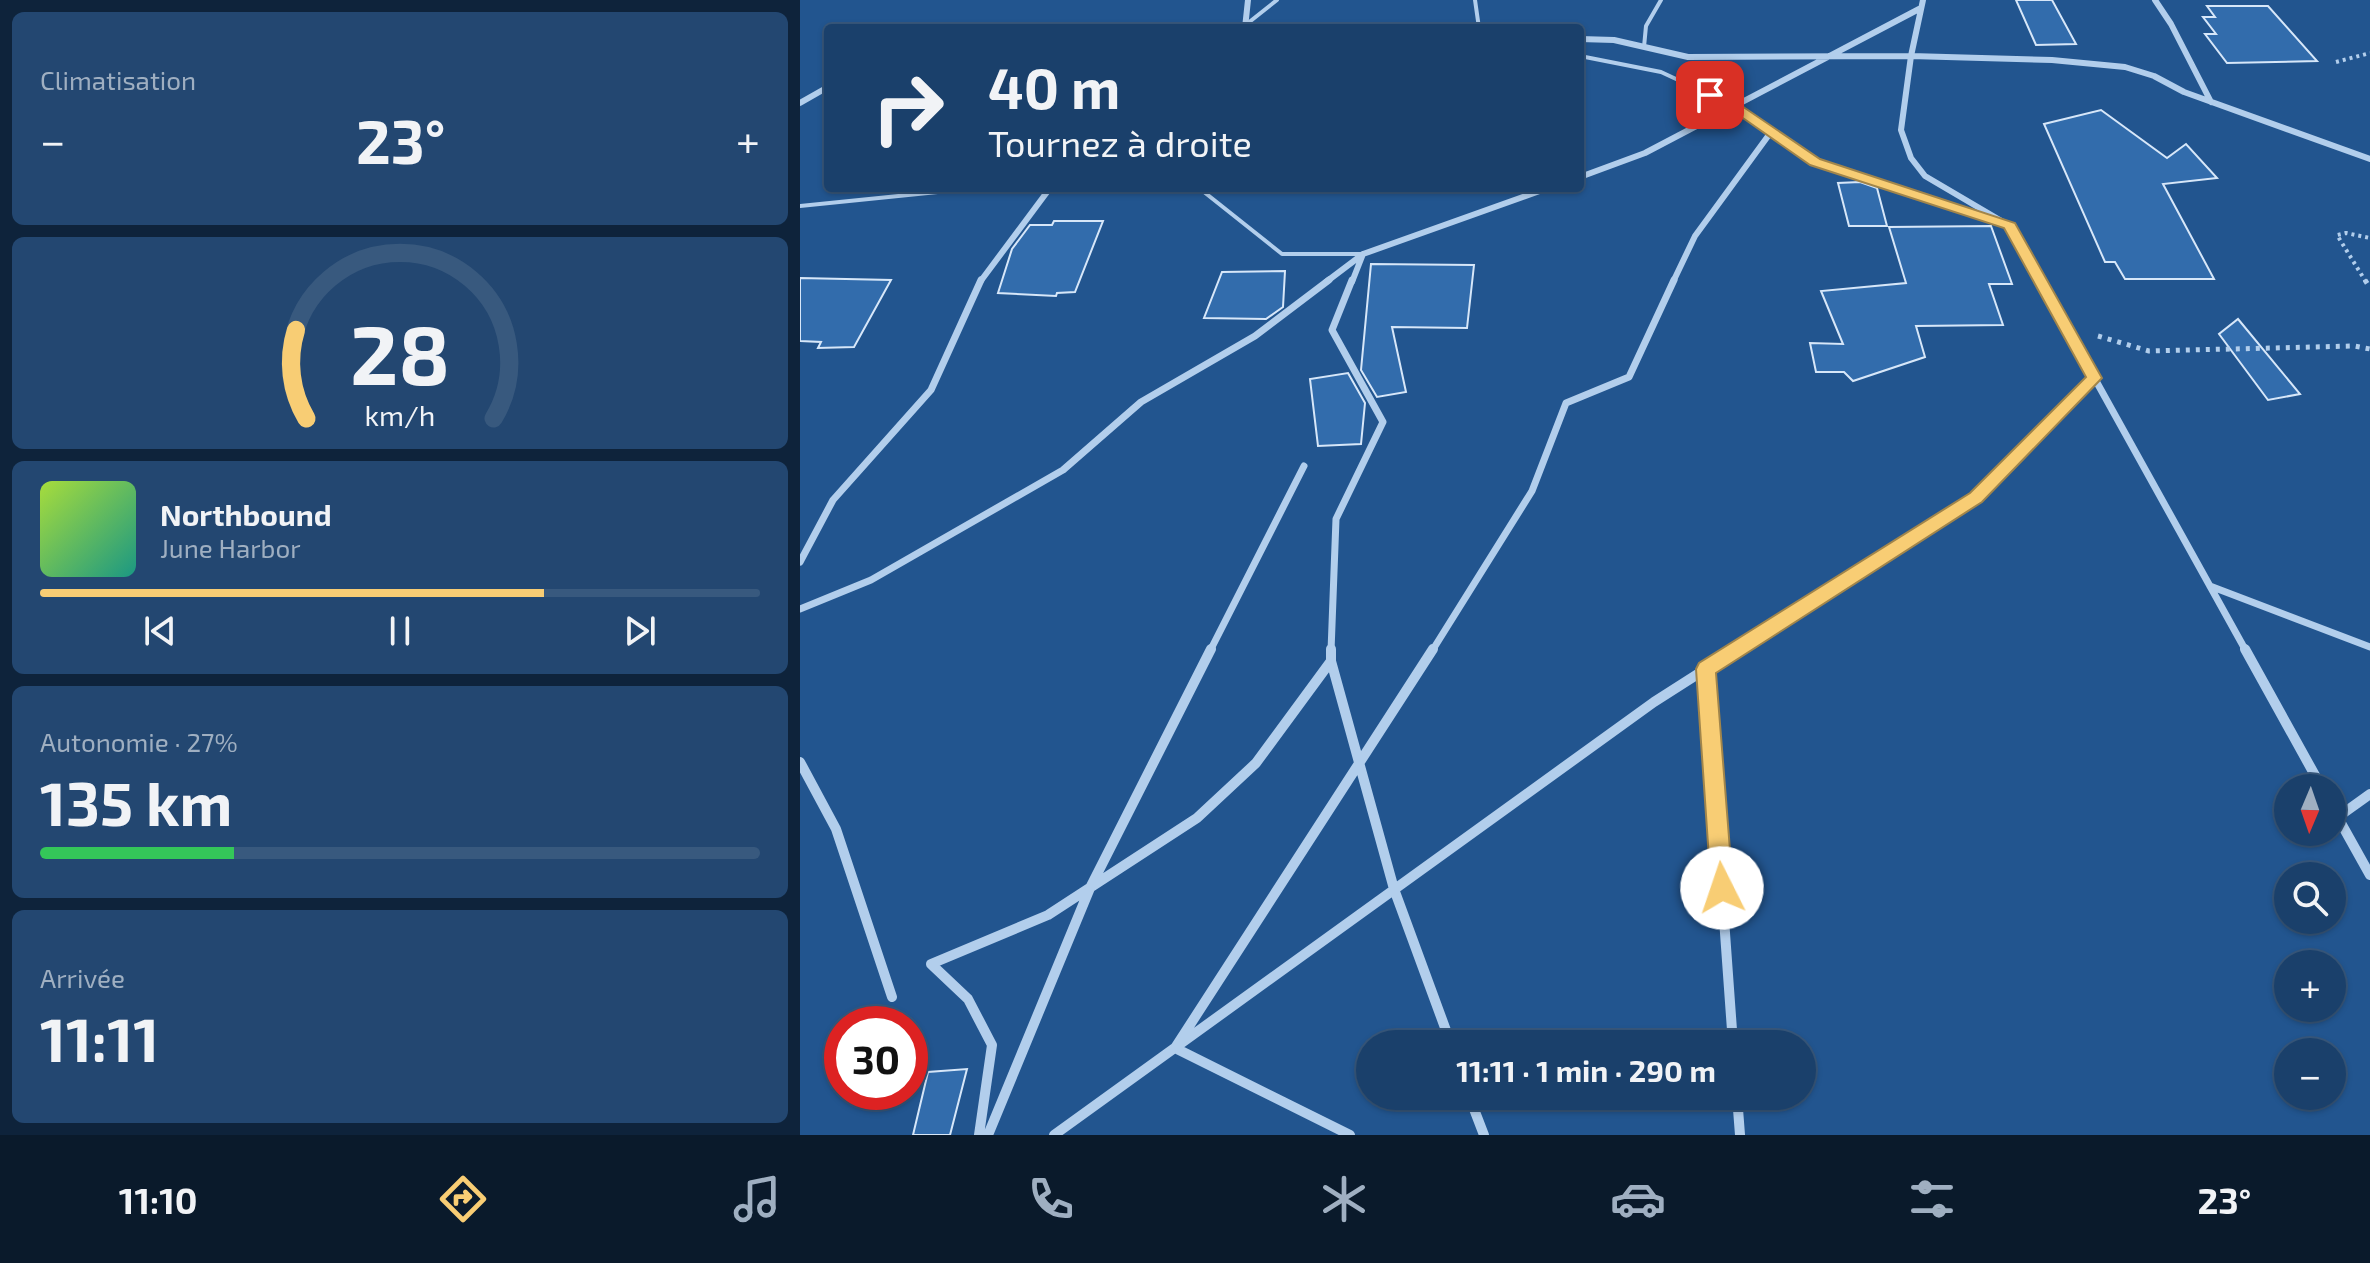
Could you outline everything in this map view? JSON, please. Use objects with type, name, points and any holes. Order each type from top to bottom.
[{"type":"street","points":[[1246,24],[1248,0]]},
{"type":"street","points":[[1923,0],[1911,56],[1901,130],[1911,158],[1925,176],[2010,226],[2314,774]]},
{"type":"street","points":[[2155,0],[2171,24],[2211,102]]},
{"type":"street","points":[[1584,176],[1645,153],[1919,9]]},
{"type":"street","points":[[1584,39],[1614,40],[1688,57],[1911,56],[2052,60],[2125,67],[2154,76],[2211,102],[2370,159]]},
{"type":"street","points":[[800,103],[824,89]]},
{"type":"street","points":[[1175,1048],[1360,766],[1532,491],[1566,403],[1629,377],[1695,236],[1771,132]]},
{"type":"street","points":[[800,562],[833,500],[931,390],[983,276],[1047,192]]},
{"type":"street","points":[[800,609],[871,580],[1063,470],[1141,402],[1255,336],[1363,254],[1537,192]]},
{"type":"street","points":[[1363,254],[1332,330],[1383,422],[1336,519],[1331,661],[1394,889],[1446,1030]]},
{"type":"street","points":[[1054,1135],[1654,702],[1976,498],[2094,378]]},
{"type":"street","points":[[988,1135],[1090,888],[1304,466]]},
{"type":"street","points":[[2209,585],[2370,647]]},
{"type":"street","points":[[979,1135],[992,1045],[968,999],[931,964],[1048,915],[1197,818],[1256,763],[1331,661]]},
{"type":"street","points":[[1706,669],[1732,1030]]},
{"type":"street","points":[[800,762],[836,829],[892,997]]},
{"type":"street","points":[[2346,806],[2370,794]]},
{"type":"street","points":[[2346,832],[2370,875]]},
{"type":"street","points":[[1175,1048],[1350,1135]]},
{"type":"street","points":[[1474,1110],[1484,1135]]},
{"type":"street","points":[[1738,1110],[1740,1135]]},
{"type":"lane","points":[[1248,24],[1277,0]]},
{"type":"lane","points":[[1475,0],[1478,24]]},
{"type":"lane","points":[[1644,47],[1646,26],[1661,0]]},
{"type":"lane","points":[[1584,57],[1661,72],[1734,106],[1815,162],[2010,226]]},
{"type":"lane","points":[[800,206],[938,192]]},
{"type":"lane","points":[[1204,192],[1282,254],[1363,254]]},
{"type":"path","points":[[2336,62],[2370,53]]},
{"type":"path","points":[[2370,238],[2346,233],[2337,235],[2370,288]]},
{"type":"path","points":[[2065,325],[2149,351],[2354,346],[2370,349]]},
{"type":"building","points":[[2016,0],[2052,0],[2076,44],[2036,45]]},
{"type":"building","points":[[2207,6],[2268,6],[2317,61],[2227,63],[2205,34],[2216,34],[2203,17],[2215,17]]},
{"type":"building","points":[[2101,110],[2167,158],[2186,144],[2217,178],[2163,184],[2214,279],[2125,279],[2115,262],[2105,262],[2044,124]]},
{"type":"building","points":[[1860,182],[1877,188],[1887,226],[1849,226],[1838,183]]},
{"type":"building","points":[[1054,221],[1103,221],[1075,292],[1057,293],[1056,296],[998,293],[1012,249],[1030,225],[1052,225]]},
{"type":"building","points":[[1991,226],[2012,284],[1989,284],[2003,325],[1916,326],[1925,357],[1853,381],[1844,372],[1816,372],[1810,343],[1843,344],[1821,291],[1906,283],[1889,227]]},
{"type":"building","points":[[1371,264],[1474,265],[1467,328],[1392,327],[1406,392],[1377,397],[1361,370]]},
{"type":"building","points":[[1285,271],[1283,307],[1266,319],[1204,318],[1222,272]]},
{"type":"building","points":[[800,278],[891,280],[854,347],[818,348],[821,342],[800,341]]},
{"type":"building","points":[[2238,319],[2300,394],[2268,400],[2219,334]]},
{"type":"building","points":[[1348,373],[1365,403],[1361,444],[1318,446],[1310,379]]},
{"type":"building","points":[[967,1069],[950,1135],[913,1135],[919,1110],[928,1110],[928,1072]]},
{"type":"route","points":[[1710,95],[1734,106],[1815,162],[2010,226],[2094,378],[1976,498],[1706,669],[1722,888]]}]
